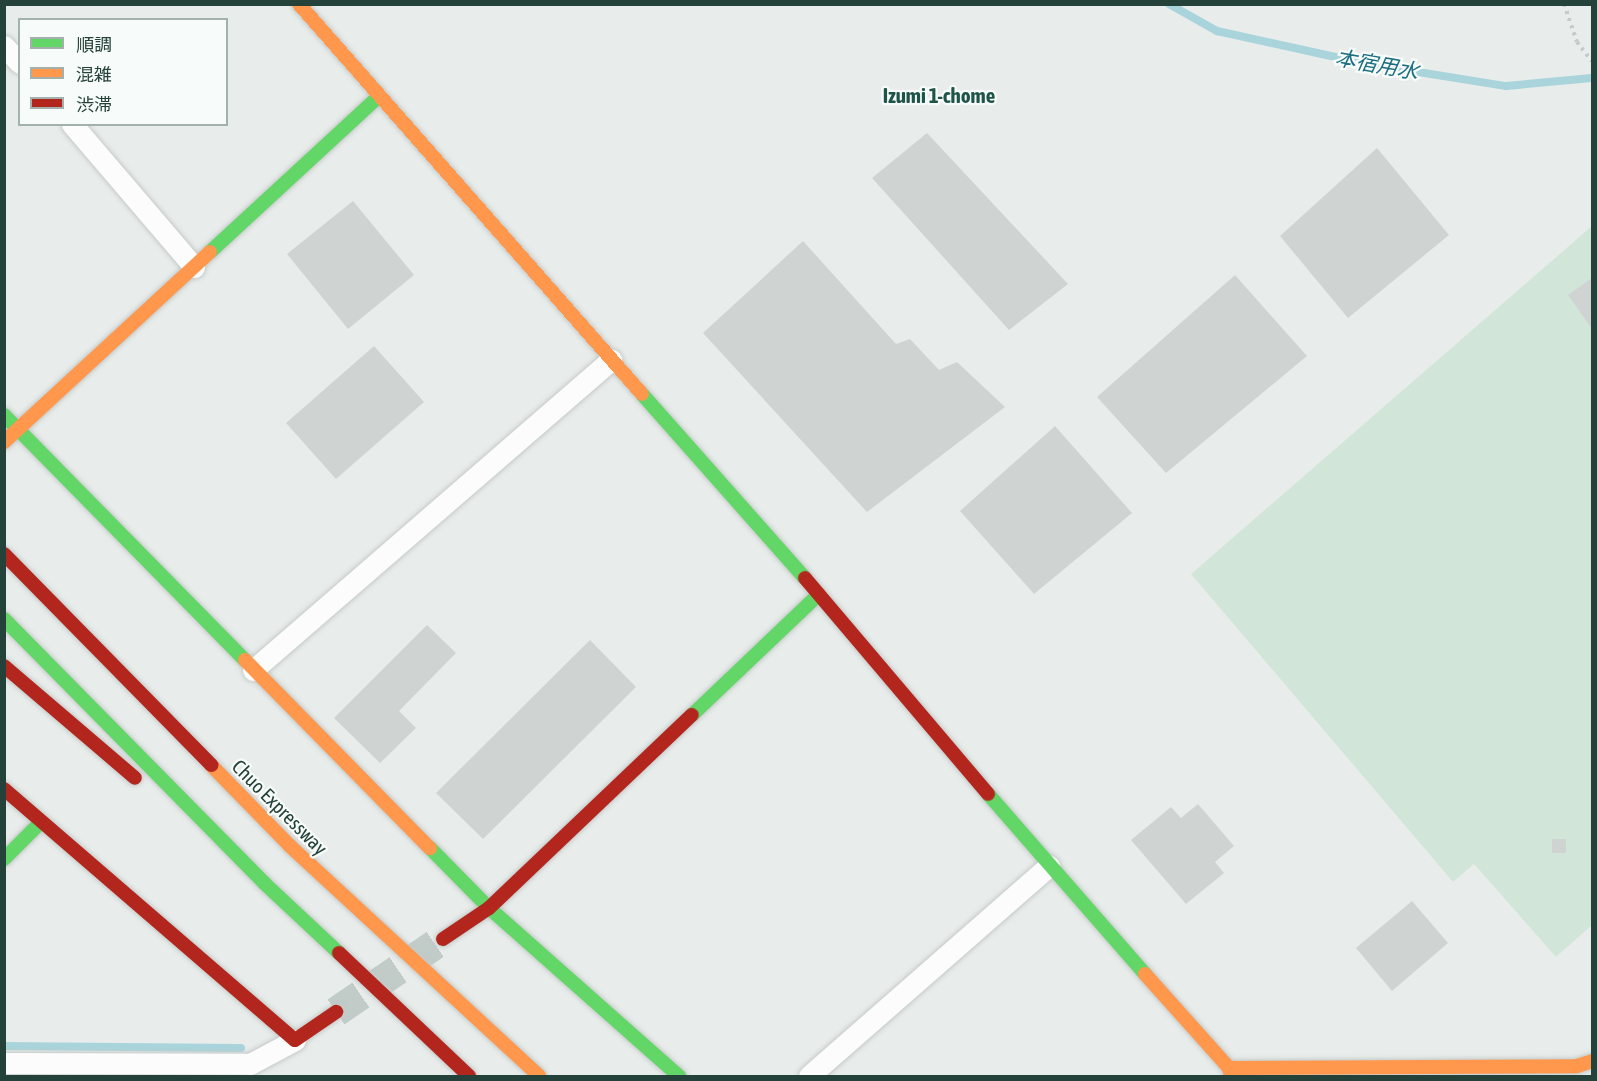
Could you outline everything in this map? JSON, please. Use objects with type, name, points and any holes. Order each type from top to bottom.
[{"type":"main road","points":[[302,6],[610,360],[819,594],[1049,866],[1230,1072],[1576,1066],[1593,1061]]},
{"type":"main road","points":[[4,442],[379,96]]},
{"type":"main road","points":[[4,415],[489,908],[679,1077]]},
{"type":"main road","name":"Chuo Expressway","points":[[4,554],[290,846],[539,1077]]},
{"type":"main road","points":[[443,939],[489,908],[819,594]]},
{"type":"main road","points":[[4,619],[264,884],[469,1077]]},
{"type":"main road","points":[[4,666],[144,786]]},
{"type":"main road","points":[[4,789],[295,1040],[336,1012]]},
{"type":"main road","points":[[162,801],[264,884]]},
{"type":"main road","points":[[4,860],[41,822]]},
{"type":"street","points":[[4,46],[18,61]]},
{"type":"street","points":[[74,126],[194,267]]},
{"type":"street","points":[[253,669],[610,360]]},
{"type":"street","points":[[809,1077],[1049,866]]},
{"type":"street","points":[[4,1063],[250,1064],[295,1040]]},
{"type":"path","points":[[1564,4],[1576,42],[1593,61]]},
{"type":"green space","points":[[1592,226],[1592,925],[1556,957],[1474,864],[1453,882],[1191,574]]},
{"type":"building","points":[[927,133],[1068,284],[1009,330],[872,178]]},
{"type":"building","points":[[1377,148],[1449,235],[1348,318],[1280,236]]},
{"type":"building","points":[[353,201],[414,275],[348,329],[287,254]]},
{"type":"building","points":[[803,241],[896,344],[910,339],[939,370],[957,362],[1005,407],[867,512],[703,333]]},
{"type":"building","points":[[1235,275],[1307,356],[1166,473],[1097,397]]},
{"type":"building","points":[[1592,278],[1592,329],[1568,295]]},
{"type":"building","points":[[374,346],[424,402],[336,479],[286,423]]},
{"type":"building","points":[[1055,426],[1132,513],[1034,594],[960,511]]},
{"type":"building","points":[[427,625],[456,653],[399,711],[416,728],[380,763],[334,718]]},
{"type":"building","points":[[590,640],[636,687],[483,839],[436,793]]},
{"type":"building","points":[[1198,804],[1234,846],[1215,862],[1224,873],[1186,904],[1131,840],[1171,807],[1181,818]]},
{"type":"building","points":[[1552,839],[1566,839],[1566,853],[1552,853]]},
{"type":"building","points":[[1412,901],[1448,943],[1392,991],[1356,948]]},
{"type":"waterway","name":"本宿用水","points":[[1169,4],[1217,31],[1362,63],[1506,86],[1592,78]]},
{"type":"waterway","points":[[4,1046],[241,1048]]},
{"type":"tunnel","points":[[336,1012],[443,939]]},
{"type":"traffic: fast","points":[[210,252],[379,96]]},
{"type":"traffic: fast","points":[[642,394],[805,578]]},
{"type":"traffic: fast","points":[[4,415],[245,660]]},
{"type":"traffic: fast","points":[[692,715],[819,594]]},
{"type":"traffic: fast","points":[[4,619],[264,883],[339,953]]},
{"type":"traffic: fast","points":[[988,794],[1145,974]]},
{"type":"traffic: fast","points":[[4,859],[41,822]]},
{"type":"traffic: fast","points":[[430,848],[489,908],[679,1076]]},
{"type":"traffic: slow","points":[[299,4],[642,394]]},
{"type":"traffic: slow","points":[[4,442],[210,252]]},
{"type":"traffic: slow","points":[[245,660],[430,848]]},
{"type":"traffic: slow","points":[[211,765],[290,846],[539,1076]]},
{"type":"traffic: slow","points":[[1145,974],[1229,1068],[1231,1076]]},
{"type":"traffic: slow","points":[[1229,1068],[1577,1066],[1592,1061]]},
{"type":"traffic: jam","points":[[4,554],[211,765]]},
{"type":"traffic: jam","points":[[805,578],[988,794]]},
{"type":"traffic: jam","points":[[4,666],[135,778]]},
{"type":"traffic: jam","points":[[443,939],[489,908],[692,715]]},
{"type":"traffic: jam","points":[[4,789],[295,1040],[336,1012]]},
{"type":"traffic: jam","points":[[339,953],[469,1076]]},
{"type":"district","name":"Izumi 1-chome","points":[[939,95]]}]
